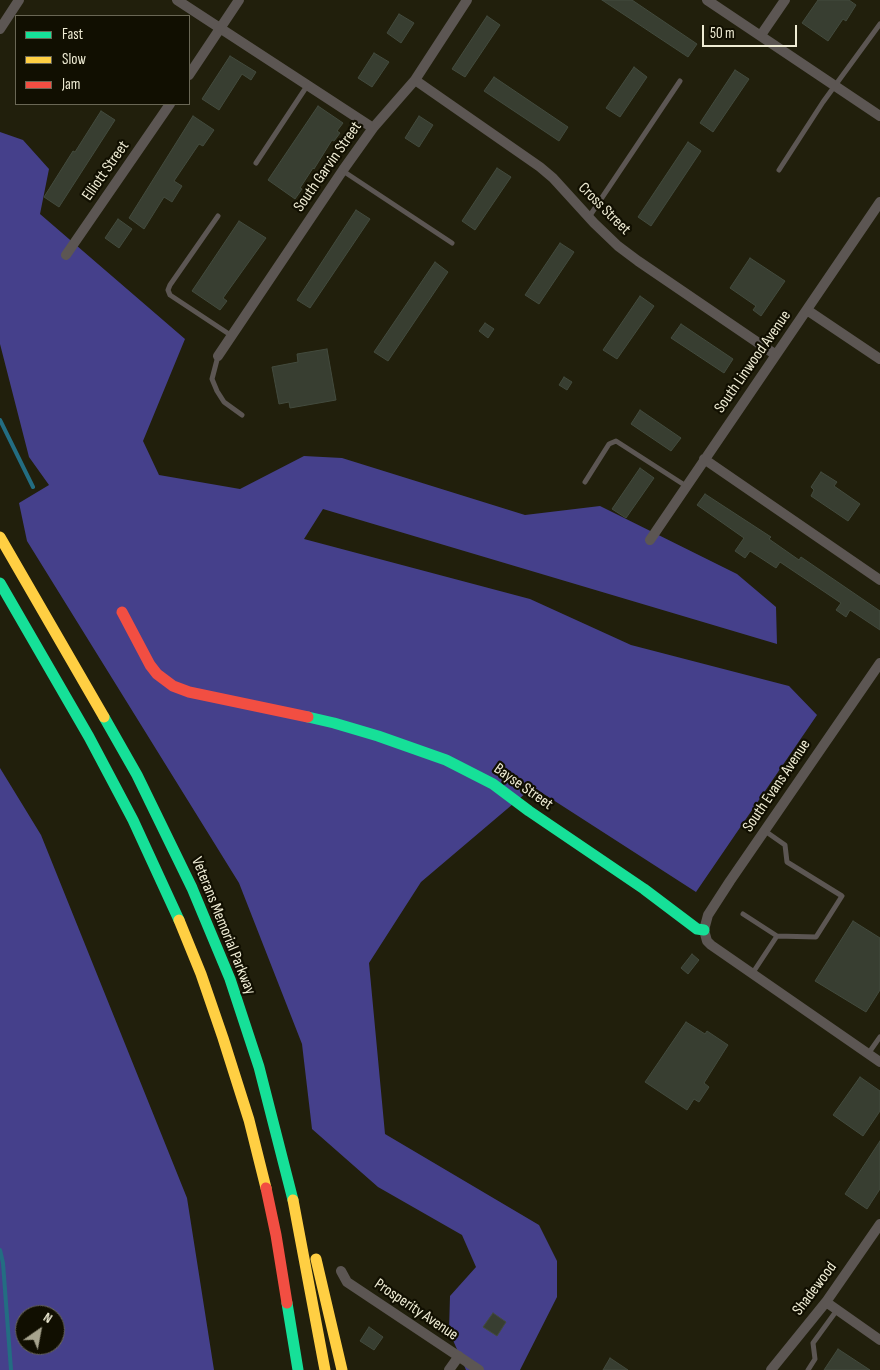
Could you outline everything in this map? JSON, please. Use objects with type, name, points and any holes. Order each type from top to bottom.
[{"type":"main road","name":"Veterans Memorial Parkway","points":[[0,537],[137,775],[192,888],[230,978],[259,1067],[296,1213],[324,1366]]},
{"type":"main road","points":[[0,583],[89,737],[133,820],[174,908],[200,974],[224,1038],[249,1120],[263,1175],[276,1236],[297,1368]]},
{"type":"main road","name":"Bayse Street","points":[[122,612],[150,665],[157,674],[173,686],[189,692],[334,723],[446,760],[493,784],[529,811],[644,889],[697,929],[704,930]]},
{"type":"main road","points":[[259,1067],[274,1094],[286,1136],[342,1370]]},
{"type":"street","points":[[0,29],[20,0]]},
{"type":"street","points":[[177,0],[373,128]]},
{"type":"street","points":[[190,73],[239,0]]},
{"type":"street","name":"South Garvin Street","points":[[218,356],[343,170],[373,128],[415,80],[467,0]]},
{"type":"street","points":[[708,0],[880,116]]},
{"type":"street","points":[[761,36],[785,0]]},
{"type":"street","name":"Cross Street","points":[[415,80],[540,167],[553,178],[618,246],[776,355]]},
{"type":"street","name":"Elliott Street","points":[[66,255],[169,105]]},
{"type":"street","name":"South Linwood Avenue","points":[[650,540],[880,202]]},
{"type":"street","points":[[807,310],[880,359]]},
{"type":"street","points":[[704,459],[880,580]]},
{"type":"street","name":"South Evans Avenue","points":[[704,930],[708,915],[880,662]]},
{"type":"street","name":"Bayse Street","points":[[704,930],[707,941],[711,945],[880,1062]]},
{"type":"street","name":"Shadewood","points":[[771,1370],[826,1302],[880,1224]]},
{"type":"street","name":"Prosperity Avenue","points":[[341,1271],[348,1282],[479,1370]]},
{"type":"street","points":[[826,1302],[880,1340]]},
{"type":"street","points":[[449,1370],[458,1356]]},
{"type":"lane","points":[[779,170],[823,102],[880,24]]},
{"type":"lane","points":[[589,217],[680,81]]},
{"type":"lane","points":[[256,163],[307,86]]},
{"type":"lane","points":[[343,170],[452,243]]},
{"type":"lane","points":[[218,216],[168,290],[170,294],[232,336]]},
{"type":"lane","points":[[218,356],[212,379],[216,391],[224,402],[242,415]]},
{"type":"lane","points":[[584,482],[609,444],[616,441],[686,486]]},
{"type":"lane","points":[[743,914],[777,936],[816,937],[842,896],[787,862],[785,845],[765,831]]},
{"type":"lane","points":[[752,975],[777,936]]},
{"type":"lane","points":[[868,1054],[880,1037]]},
{"type":"lane","points":[[808,1370],[815,1359],[813,1342],[836,1310]]},
{"type":"shaded area","points":[[0,132],[23,140],[49,169],[40,214],[185,339],[143,441],[159,475],[240,489],[304,456],[342,458],[525,515],[600,506],[737,574],[776,607],[777,644],[323,509],[304,539],[530,599],[631,645],[789,686],[817,715],[696,892],[533,787],[421,882],[369,963],[385,1134],[539,1225],[557,1261],[557,1297],[520,1370],[466,1370],[449,1331],[450,1296],[476,1267],[462,1235],[378,1187],[312,1129],[302,1044],[239,883],[27,541],[19,503],[49,485],[29,457],[0,344]]},
{"type":"shaded area","points":[[0,768],[41,835],[187,1198],[214,1370],[0,1370]]},
{"type":"building","points":[[602,0],[632,0],[697,44],[688,57]]},
{"type":"building","points":[[818,0],[849,0],[856,5],[846,21],[843,19],[828,41],[802,23]]},
{"type":"building","points":[[399,14],[414,23],[401,43],[387,33]]},
{"type":"building","points":[[487,16],[500,25],[465,77],[452,69]]},
{"type":"building","points":[[374,53],[389,62],[372,87],[358,78]]},
{"type":"building","points":[[230,56],[256,72],[251,80],[242,74],[219,110],[202,99]]},
{"type":"building","points":[[634,67],[647,77],[620,117],[606,108]]},
{"type":"building","points":[[735,70],[749,79],[713,132],[700,123]]},
{"type":"building","points":[[494,77],[568,127],[559,141],[484,91]]},
{"type":"building","points":[[318,106],[343,123],[337,131],[340,133],[334,141],[332,140],[300,188],[302,189],[295,199],[268,180]]},
{"type":"building","points":[[101,111],[115,120],[59,207],[44,197]]},
{"type":"building","points":[[193,116],[214,130],[203,146],[199,144],[174,181],[182,186],[172,202],[164,197],[144,229],[129,218]]},
{"type":"building","points":[[419,116],[433,125],[419,147],[405,138]]},
{"type":"building","points":[[688,142],[701,151],[651,226],[638,217]]},
{"type":"building","points":[[497,168],[511,177],[475,230],[462,221]]},
{"type":"building","points":[[356,210],[370,219],[310,308],[297,300]]},
{"type":"building","points":[[118,219],[132,229],[119,248],[105,238]]},
{"type":"building","points":[[239,221],[266,238],[223,298],[227,301],[220,310],[192,291]]},
{"type":"building","points":[[560,243],[574,252],[539,304],[525,295]]},
{"type":"building","points":[[750,258],[785,281],[761,316],[753,310],[756,306],[730,288]]},
{"type":"building","points":[[435,262],[448,272],[388,361],[374,352]]},
{"type":"building","points":[[640,296],[654,306],[617,359],[603,350]]},
{"type":"building","points":[[485,323],[494,329],[488,338],[479,331]]},
{"type":"building","points":[[681,324],[733,359],[724,373],[671,338]]},
{"type":"building","points":[[327,349],[336,400],[290,408],[289,402],[279,404],[272,367],[298,362],[297,354]]},
{"type":"building","points":[[564,377],[572,382],[567,390],[559,385]]},
{"type":"building","points":[[640,410],[681,438],[671,451],[631,424]]},
{"type":"building","points":[[640,468],[654,478],[626,518],[612,509]]},
{"type":"building","points":[[821,472],[837,482],[834,486],[860,504],[848,521],[811,496],[814,490],[811,487]]},
{"type":"building","points":[[705,494],[771,537],[769,539],[799,560],[801,557],[880,611],[880,630],[850,610],[846,617],[836,610],[841,603],[780,562],[776,568],[750,551],[745,558],[735,551],[744,538],[697,505]]},
{"type":"building","points":[[853,921],[880,938],[880,990],[866,1012],[815,981]]},
{"type":"building","points":[[692,954],[699,960],[688,974],[681,968]]},
{"type":"building","points":[[686,1022],[705,1034],[707,1031],[728,1045],[704,1083],[709,1087],[699,1102],[694,1099],[687,1110],[645,1082]]},
{"type":"building","points":[[860,1077],[880,1091],[880,1111],[863,1136],[833,1115]]},
{"type":"building","points":[[880,1141],[880,1189],[867,1209],[845,1194]]},
{"type":"building","points":[[493,1313],[506,1322],[497,1336],[483,1327]]},
{"type":"building","points":[[369,1327],[383,1337],[374,1350],[360,1341]]},
{"type":"building","points":[[838,1349],[870,1370],[824,1370]]},
{"type":"building","points":[[610,1358],[628,1370],[603,1370]]},
{"type":"waterway","points":[[0,420],[33,487]]},
{"type":"waterway","points":[[0,1250],[3,1263],[11,1370]]},
{"type":"traffic: fast","points":[[0,583],[89,737],[133,820],[179,920]]},
{"type":"traffic: fast","points":[[104,717],[137,775],[192,888],[230,979],[259,1067],[293,1200]]},
{"type":"traffic: fast","points":[[308,717],[378,736],[446,760],[493,784],[529,811],[644,889],[697,929],[704,930]]},
{"type":"traffic: fast","points":[[287,1303],[298,1370]]},
{"type":"traffic: slow","points":[[0,537],[104,717]]},
{"type":"traffic: slow","points":[[179,920],[201,974],[223,1038],[249,1120],[266,1188]]},
{"type":"traffic: slow","points":[[293,1200],[325,1370]]},
{"type":"traffic: slow","points":[[316,1259],[342,1370]]},
{"type":"traffic: jam","points":[[122,612],[150,665],[157,674],[173,686],[189,692],[308,717]]},
{"type":"traffic: jam","points":[[266,1188],[287,1303]]}]
